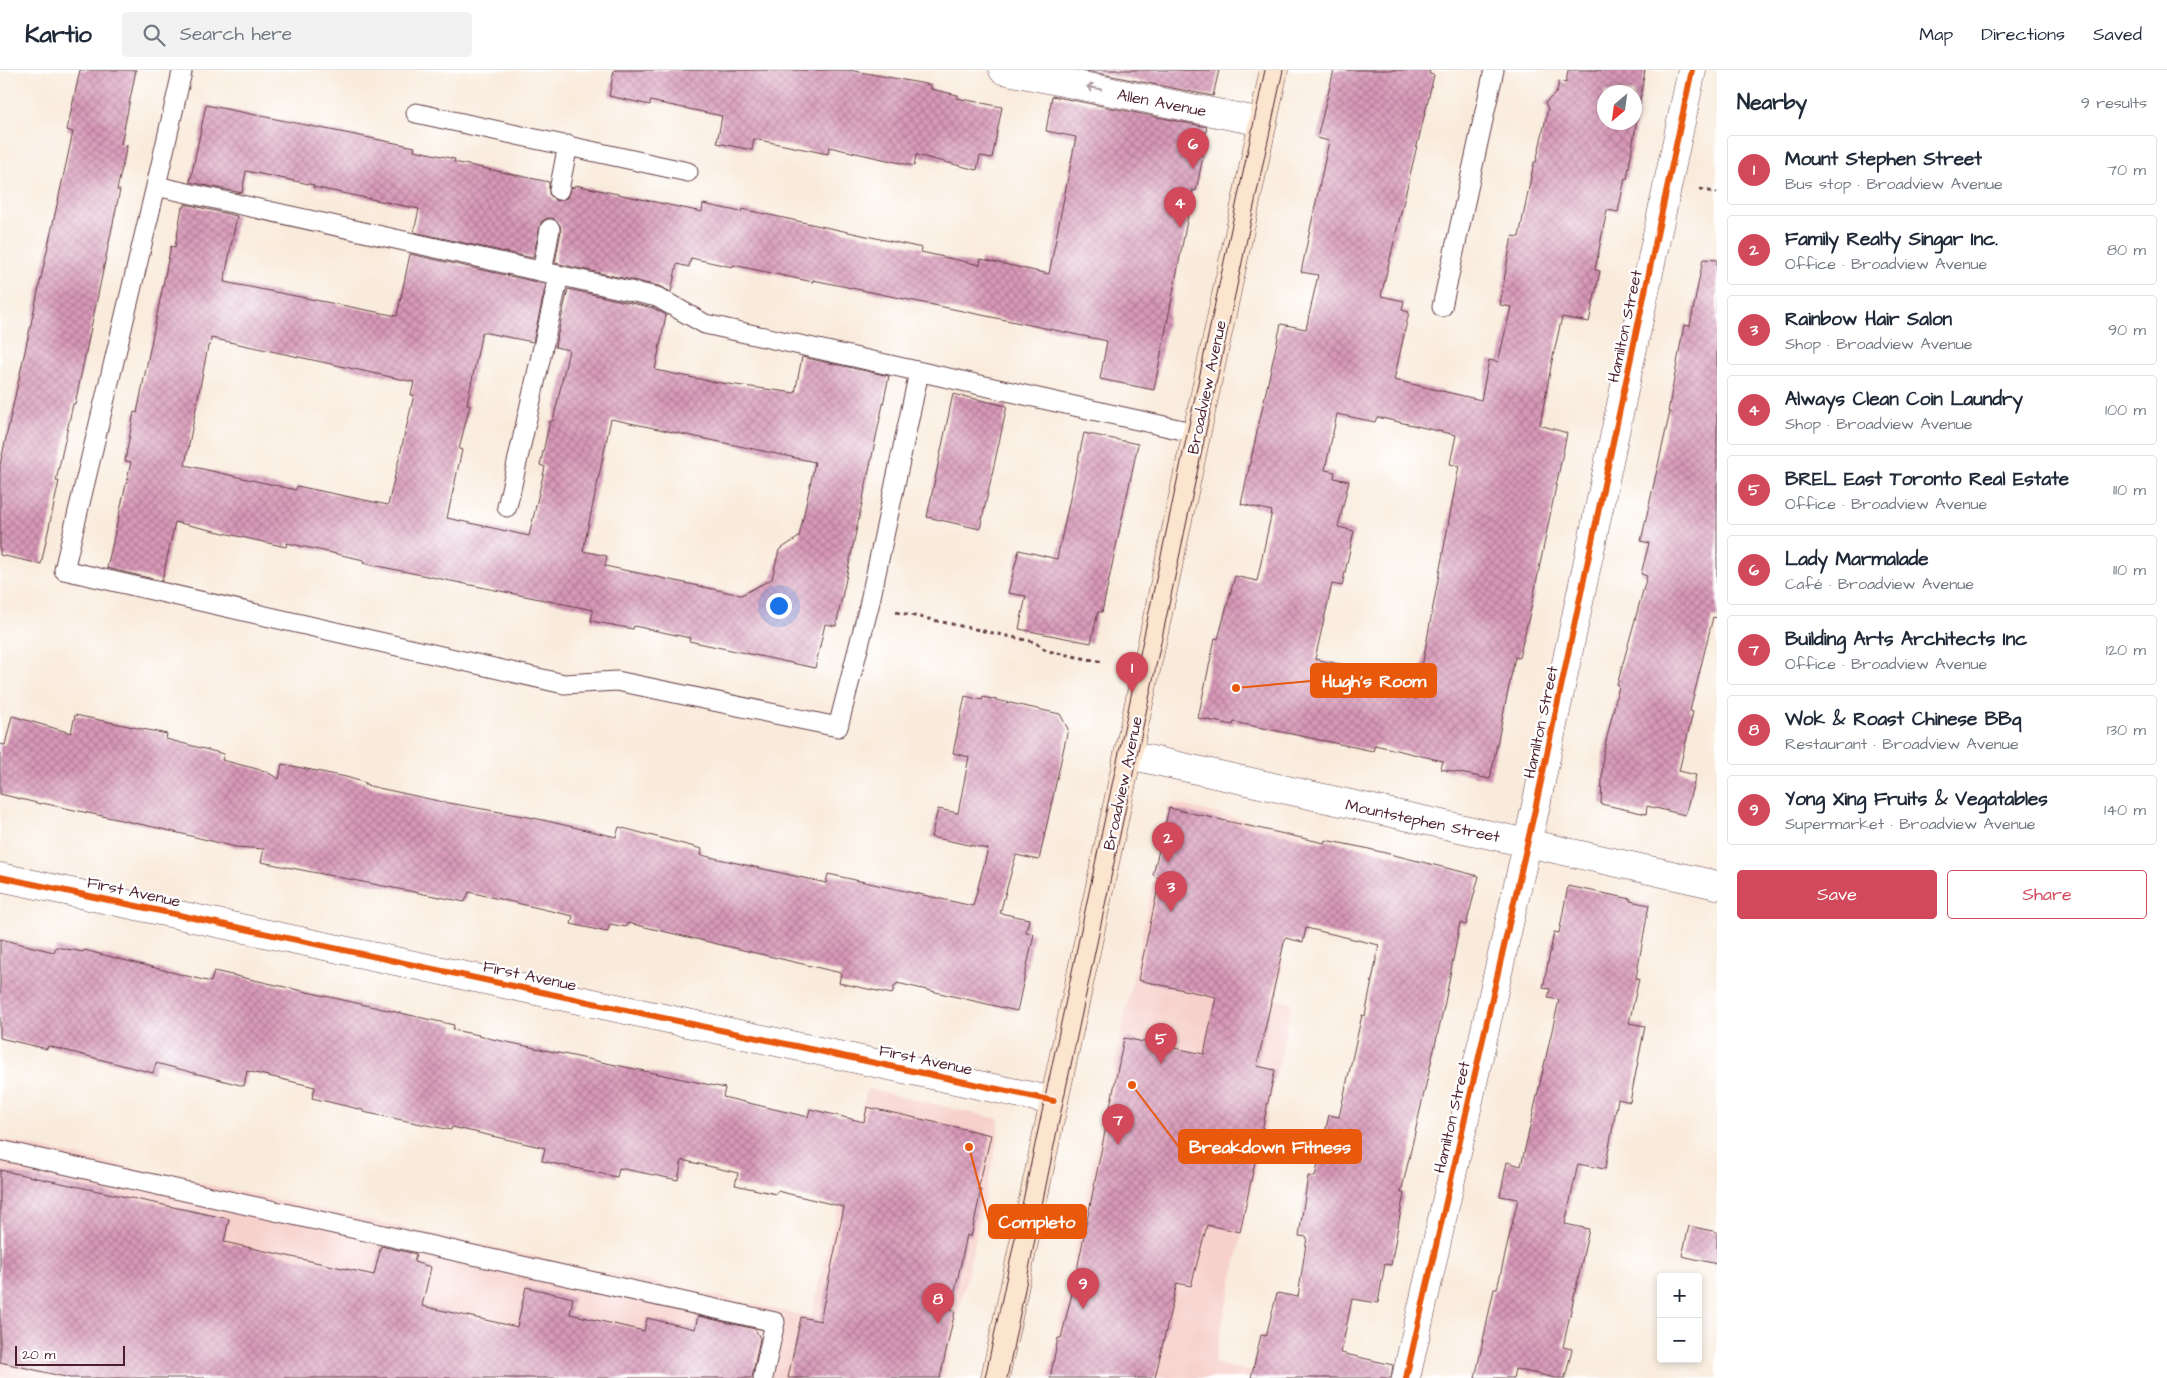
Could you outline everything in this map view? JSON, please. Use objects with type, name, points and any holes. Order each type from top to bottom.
[{"type":"main road","name":"Broadview Avenue","points":[[994,1378],[1274,70]]},
{"type":"street","name":"Allen Avenue","points":[[1003,70],[1262,122]]},
{"type":"street","name":"Hamilton Street","points":[[1406,1378],[1528,843],[1692,70]]},
{"type":"street","name":"Mountstephen Street","points":[[1128,754],[1717,885]]},
{"type":"street","name":"First Avenue","points":[[0,877],[1054,1101]]},
{"type":"lane","points":[[1442,307],[1494,70]]},
{"type":"lane","points":[[182,72],[64,570],[564,684],[617,681],[838,727],[869,606],[919,372]]},
{"type":"lane","points":[[416,114],[688,172]]},
{"type":"lane","points":[[559,190],[568,145]]},
{"type":"lane","points":[[156,186],[657,297],[705,324],[1196,433]]},
{"type":"lane","points":[[507,507],[550,274],[550,229]]},
{"type":"lane","points":[[0,1150],[775,1322],[763,1378]]},
{"type":"path","points":[[1699,189],[1717,193]]},
{"type":"path","points":[[869,606],[1035,642],[1047,651],[1103,662]]},
{"type":"shaded area","points":[[1172,803],[1301,833],[1277,949],[1283,961],[1276,999],[1292,1003],[1214,1363],[1274,1378],[1048,1378],[1152,887]]},
{"type":"shaded area","points":[[867,1089],[999,1119],[997,1142],[944,1378],[0,1378],[0,1139],[811,1317]]},
{"type":"building","points":[[80,70],[136,70],[121,144],[127,145],[117,190],[120,190],[75,404],[73,404],[56,481],[59,481],[41,564],[0,555],[0,465],[73,132],[67,130]]},
{"type":"building","points":[[614,70],[849,70],[931,85],[931,89],[958,95],[957,98],[1002,107],[992,158],[980,156],[977,170],[916,155],[914,166],[829,147],[828,154],[754,139],[752,150],[717,143],[722,116],[650,101],[650,105],[609,96]]},
{"type":"building","points":[[1082,70],[1219,70],[1213,96]]},
{"type":"building","points":[[1334,70],[1430,70],[1429,74],[1434,75],[1381,296],[1404,301],[1402,310],[1409,312],[1394,380],[1481,400],[1489,360],[1498,362],[1511,307],[1500,305],[1506,269],[1512,236],[1519,237],[1534,162],[1536,162],[1548,109],[1545,103],[1557,92],[1559,81],[1566,83],[1568,70],[1645,70],[1642,88],[1642,85],[1597,85],[1597,130],[1635,130],[1627,179],[1625,178],[1618,212],[1607,210],[1595,270],[1600,271],[1589,322],[1562,317],[1552,361],[1540,425],[1567,433],[1531,608],[1519,658],[1515,657],[1490,779],[1441,769],[1443,761],[1375,745],[1373,751],[1234,722],[1233,725],[1198,718],[1215,638],[1218,639],[1235,576],[1257,581],[1272,511],[1241,504],[1281,324],[1306,329],[1318,275],[1301,272],[1329,141],[1317,138]],"holes":[[[1337,414],[1375,422],[1377,417],[1456,435],[1450,464],[1459,466],[1416,699],[1360,686],[1363,669],[1315,659],[1332,584],[1342,586],[1354,531],[1338,527],[1349,481],[1334,478],[1335,472],[1325,470]]]},
{"type":"building","points":[[1052,96],[1207,127],[1204,141],[1206,142],[1196,191],[1193,190],[1154,390],[1100,379],[1107,341],[813,280],[813,282],[691,258],[689,267],[677,264],[671,292],[659,286],[555,263],[561,231],[560,225],[553,218],[547,218],[541,222],[533,258],[414,232],[419,209],[313,187],[314,185],[246,171],[242,193],[190,182],[206,105],[415,147],[414,150],[455,159],[454,162],[549,182],[549,194],[556,201],[567,198],[571,187],[574,188],[575,185],[702,212],[703,204],[741,212],[742,209],[922,248],[921,252],[980,265],[981,259],[1049,274],[1076,137],[1046,131]]},
{"type":"building","points":[[185,204],[237,216],[224,282],[397,316],[410,254],[546,284],[533,342],[482,332],[467,404],[470,405],[459,449],[462,450],[447,518],[529,536],[545,467],[540,465],[550,421],[553,421],[569,350],[555,347],[568,289],[653,308],[666,315],[655,370],[714,382],[795,393],[802,357],[889,376],[836,626],[825,624],[815,668],[689,641],[690,638],[634,626],[633,629],[591,621],[593,610],[363,563],[364,560],[287,543],[286,547],[175,522],[162,581],[107,568],[131,462],[125,461],[134,412],[137,413],[171,246],[175,247],[182,207],[185,207]],"holes":[[[211,338],[414,382],[411,395],[414,395],[388,505],[297,486],[296,490],[185,465]],[[611,419],[815,462],[799,537],[779,550],[772,579],[741,595],[605,566],[607,556],[583,551]]]},
{"type":"building","points":[[1703,259],[1717,260],[1717,618],[1713,617],[1690,711],[1693,712],[1679,771],[1696,775],[1685,815],[1647,806],[1646,814],[1601,804],[1603,754],[1619,686],[1617,685],[1647,576],[1641,574],[1649,543],[1641,541],[1670,412],[1668,412],[1684,325],[1690,326]]},
{"type":"building","points":[[953,394],[1007,406],[980,529],[927,517]]},
{"type":"building","points":[[1084,433],[1138,444],[1102,612],[1098,612],[1091,643],[1019,629],[1026,596],[1008,593],[1019,550],[1057,559]]},
{"type":"building","points":[[965,696],[982,700],[983,697],[1060,714],[1068,729],[1039,860],[1016,855],[1000,913],[1029,919],[1026,932],[1034,934],[1017,1011],[897,983],[892,994],[839,983],[841,973],[628,923],[626,927],[610,924],[607,932],[571,924],[573,916],[469,892],[465,902],[261,862],[264,849],[236,847],[0,794],[0,744],[5,745],[12,716],[71,733],[75,715],[167,734],[166,739],[224,754],[222,760],[265,771],[279,779],[282,764],[346,777],[366,783],[365,785],[443,802],[534,818],[616,837],[619,827],[702,849],[701,855],[826,883],[828,874],[973,906],[988,849],[931,837],[938,809],[958,813],[969,757],[953,753]]},
{"type":"building","points":[[1169,808],[1324,843],[1325,840],[1365,848],[1479,876],[1466,925],[1460,923],[1445,1002],[1401,1193],[1404,1193],[1391,1265],[1385,1264],[1378,1303],[1352,1299],[1341,1353],[1393,1365],[1391,1378],[1251,1378],[1261,1335],[1266,1336],[1277,1293],[1298,1297],[1307,1237],[1299,1236],[1308,1176],[1315,1177],[1329,1115],[1339,1117],[1362,1015],[1365,1016],[1379,945],[1306,928],[1303,942],[1285,938],[1257,1066],[1275,1070],[1240,1232],[1207,1225],[1191,1286],[1177,1283],[1155,1378],[1050,1378],[1058,1338],[1061,1338],[1074,1285],[1124,1038],[1204,1054],[1216,997],[1138,980],[1160,879],[1153,875]]},
{"type":"building","points":[[1568,886],[1631,899],[1630,901],[1649,905],[1636,978],[1639,979],[1629,1023],[1645,1026],[1630,1102],[1618,1099],[1605,1169],[1578,1164],[1565,1224],[1589,1229],[1563,1347],[1572,1349],[1565,1378],[1555,1378],[1515,1369],[1513,1378],[1475,1378],[1494,1289],[1497,1289],[1518,1199],[1500,1196],[1507,1162],[1521,1166],[1559,1000],[1548,998],[1550,989],[1543,988],[1554,932],[1559,933]]},
{"type":"building","points":[[0,939],[54,952],[56,947],[83,952],[84,950],[211,982],[214,971],[454,1025],[453,1030],[478,1036],[725,1088],[723,1097],[808,1117],[810,1109],[864,1122],[867,1107],[991,1135],[978,1190],[981,1190],[971,1237],[967,1235],[951,1310],[955,1311],[940,1378],[788,1378],[801,1317],[820,1321],[844,1207],[777,1191],[776,1194],[735,1185],[738,1173],[682,1160],[678,1180],[619,1168],[617,1177],[542,1161],[545,1148],[452,1127],[451,1130],[363,1112],[363,1110],[312,1098],[315,1087],[247,1071],[244,1086],[156,1063],[153,1073],[48,1046],[47,1049],[0,1038]]},
{"type":"building","points":[[0,1170],[229,1219],[224,1242],[374,1275],[381,1246],[416,1254],[414,1262],[431,1267],[422,1306],[517,1327],[526,1287],[573,1298],[570,1314],[644,1331],[647,1318],[695,1329],[698,1316],[755,1329],[760,1338],[752,1378],[70,1378],[0,1362]]},
{"type":"building","points":[[1689,1226],[1717,1232],[1717,1264],[1682,1256]]},
{"type":"tram line","points":[[985,1378],[1265,70]]},
{"type":"tram line","points":[[1007,1378],[1059,1121],[1283,70]]},
{"type":"cycle path","points":[[1406,1378],[1536,805],[1692,70]]},
{"type":"cycle path","points":[[0,877],[1054,1101]]},
{"type":"place","name":"Lady Marmalade","points":[[1193,169]]},
{"type":"place","name":"Always Clean Coin Laundry","points":[[1180,228]]},
{"type":"place","name":"Hugh's Room","points":[[1236,688]]},
{"type":"place","name":"Mount Stephen Street","points":[[1132,693]]},
{"type":"place","name":"Family Realty Singar Inc.","points":[[1168,863]]},
{"type":"place","name":"Rainbow Hair Salon","points":[[1171,912]]},
{"type":"place","name":"BREL East Toronto Real Estate","points":[[1161,1064]]},
{"type":"place","name":"Breakdown Fitness","points":[[1132,1085]]},
{"type":"place","name":"Building Arts Architects Inc","points":[[1118,1145]]},
{"type":"place","name":"Completo","points":[[969,1147]]},
{"type":"place","name":"Yong Xing Fruits & Vegatables","points":[[1083,1309]]},
{"type":"place","name":"Wok & Roast Chinese BBq","points":[[938,1324]]}]
